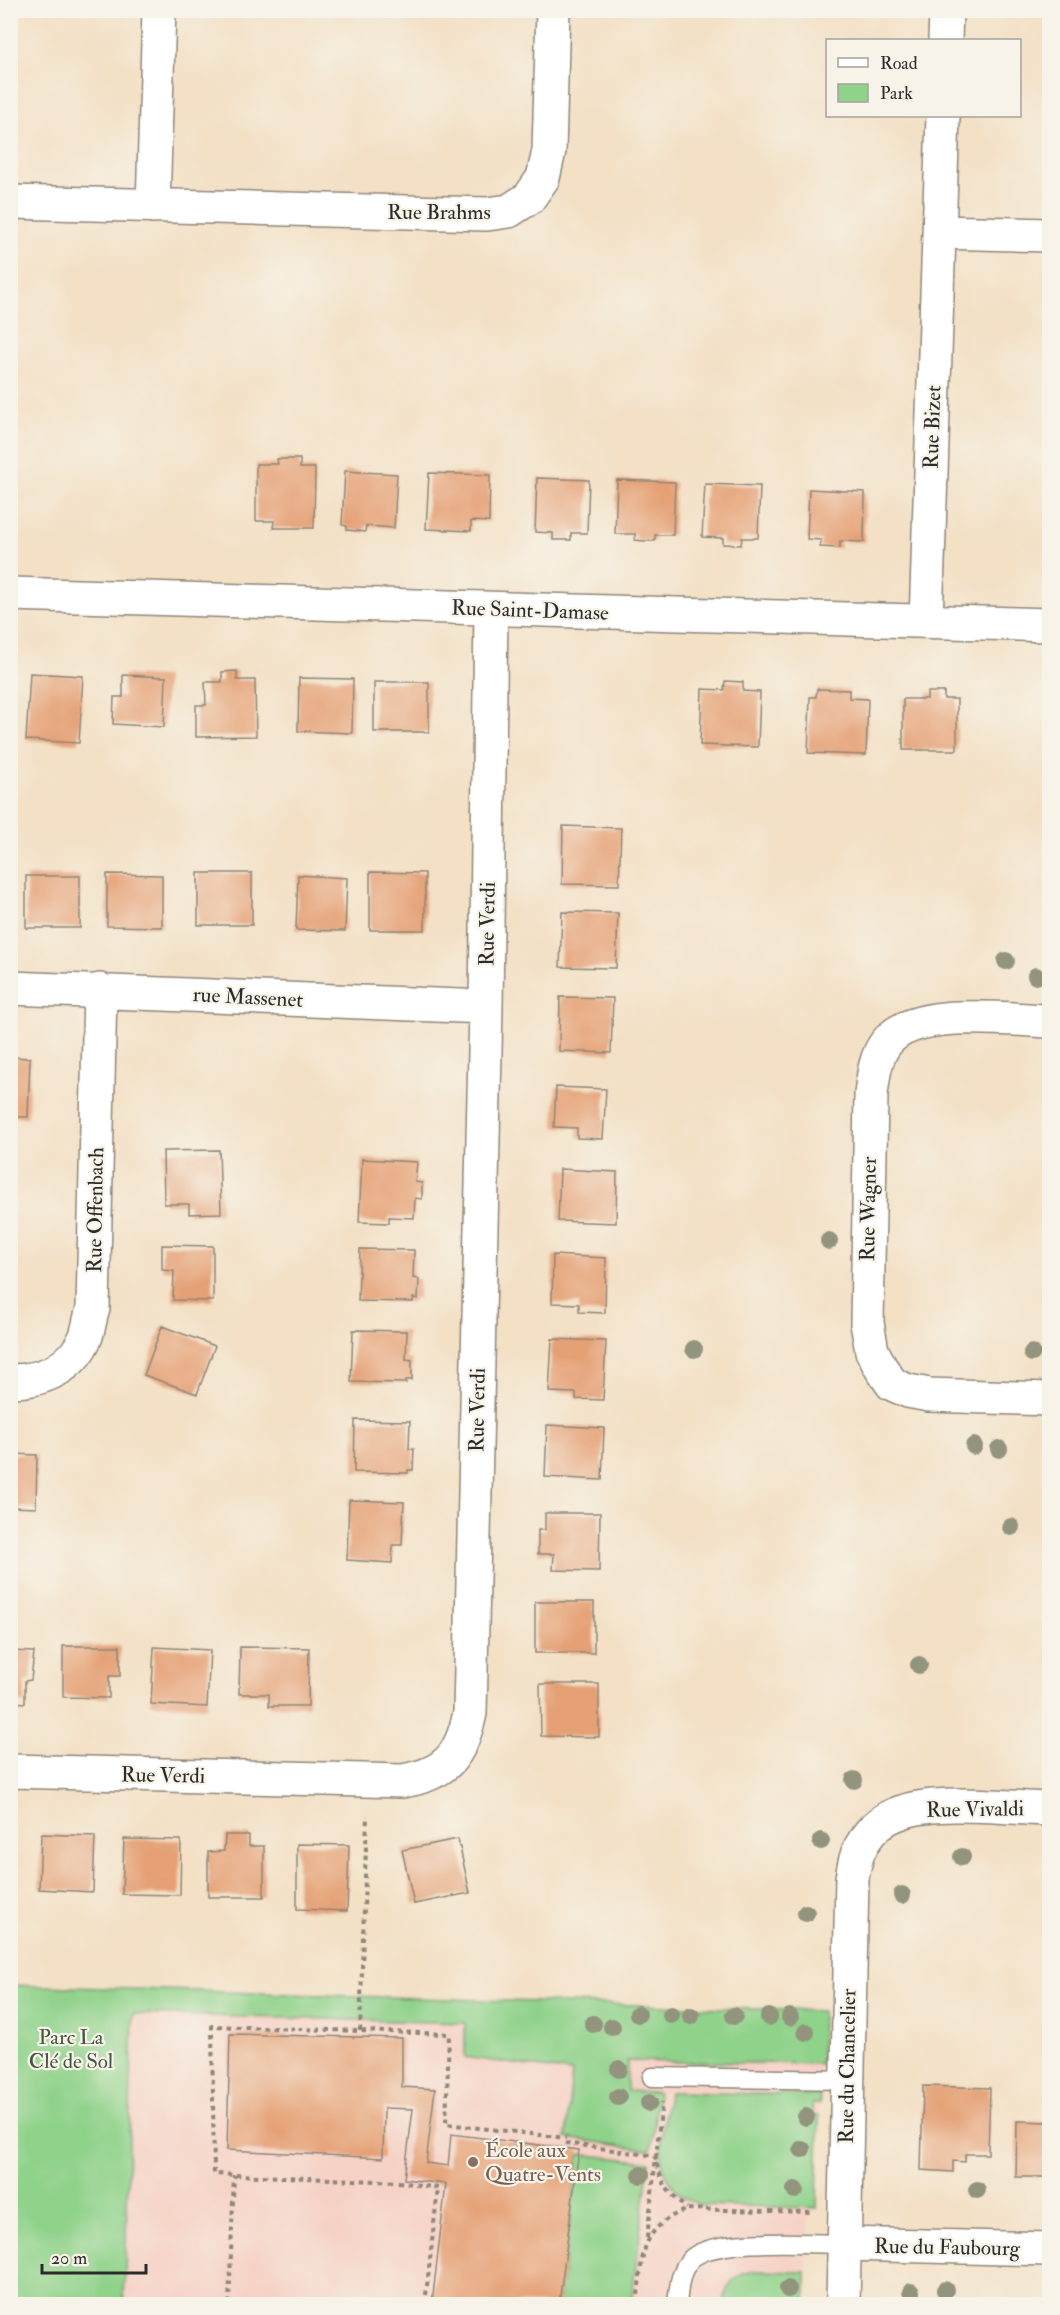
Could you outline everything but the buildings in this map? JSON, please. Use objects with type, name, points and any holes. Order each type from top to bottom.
[{"type":"street","points":[[153,206],[159,10]]},
{"type":"street","name":"Rue Brahms","points":[[10,202],[487,214],[509,211],[529,198],[543,178],[549,151],[553,10]]},
{"type":"street","points":[[945,10],[945,39]]},
{"type":"street","name":"Rue Bizet","points":[[926,621],[943,117]]},
{"type":"street","points":[[939,232],[1050,235]]},
{"type":"street","name":"Rue Saint-Damase","points":[[10,594],[1050,625]]},
{"type":"street","name":"Rue Verdi","points":[[10,1771],[402,1781],[420,1778],[438,1770],[454,1756],[464,1739],[470,1713],[486,1007],[491,609]]},
{"type":"street","name":"rue Massenet","points":[[10,988],[486,1007]]},
{"type":"street","name":"Rue Offenbach","points":[[10,1381],[38,1379],[58,1370],[72,1357],[85,1337],[93,1308],[100,990]]},
{"type":"street","name":"Rue Wagner","points":[[1050,1021],[933,1018],[906,1027],[885,1043],[873,1074],[871,1095],[866,1290],[867,1323],[872,1351],[892,1384],[908,1391],[929,1395],[1050,1399]]},
{"type":"street","name":"Rue Vivaldi","points":[[870,1832],[889,1817],[933,1807],[1050,1809]]},
{"type":"street","name":"Rue du Chancelier","points":[[843,2304],[852,1878],[859,1851],[870,1832]]},
{"type":"street","name":"Rue du Faubourg","points":[[845,2244],[1050,2249]]},
{"type":"lane","points":[[652,2077],[847,2080]]},
{"type":"lane","points":[[677,2304],[684,2268],[700,2252],[724,2245],[845,2244]]},
{"type":"path","points":[[360,2031],[367,1805]]},
{"type":"path","points":[[425,2304],[438,2188],[399,2182],[214,2174],[212,2026],[449,2034],[446,2124],[655,2156]]},
{"type":"path","points":[[646,2241],[663,2094]]},
{"type":"path","points":[[655,2156],[664,2186],[687,2209]]},
{"type":"path","points":[[229,2304],[234,2175]]},
{"type":"shaded area","name":"École aux Quatre-Vents","points":[[133,1989],[822,2011],[817,2208],[809,2209],[806,2304],[124,2304]]},
{"type":"green space","name":"Parc La Clé de Sol","points":[[11,1985],[822,2011],[821,2064],[627,2061],[627,2091],[658,2092],[651,2150],[566,2138],[572,2072],[465,2057],[465,2023],[133,2014],[124,2304],[11,2304]]},
{"type":"green space","points":[[669,2092],[820,2095],[820,2104],[812,2104],[813,2116],[819,2116],[817,2208],[701,2205],[682,2196],[667,2176],[661,2154],[662,2129]]},
{"type":"green space","points":[[579,2154],[649,2162],[631,2304],[559,2304]]},
{"type":"green space","points":[[754,2271],[806,2272],[806,2304],[723,2304],[726,2291],[732,2282],[741,2275]]},
{"type":"place","name":"École aux Quatre-Vents","points":[[473,2162]]}]
